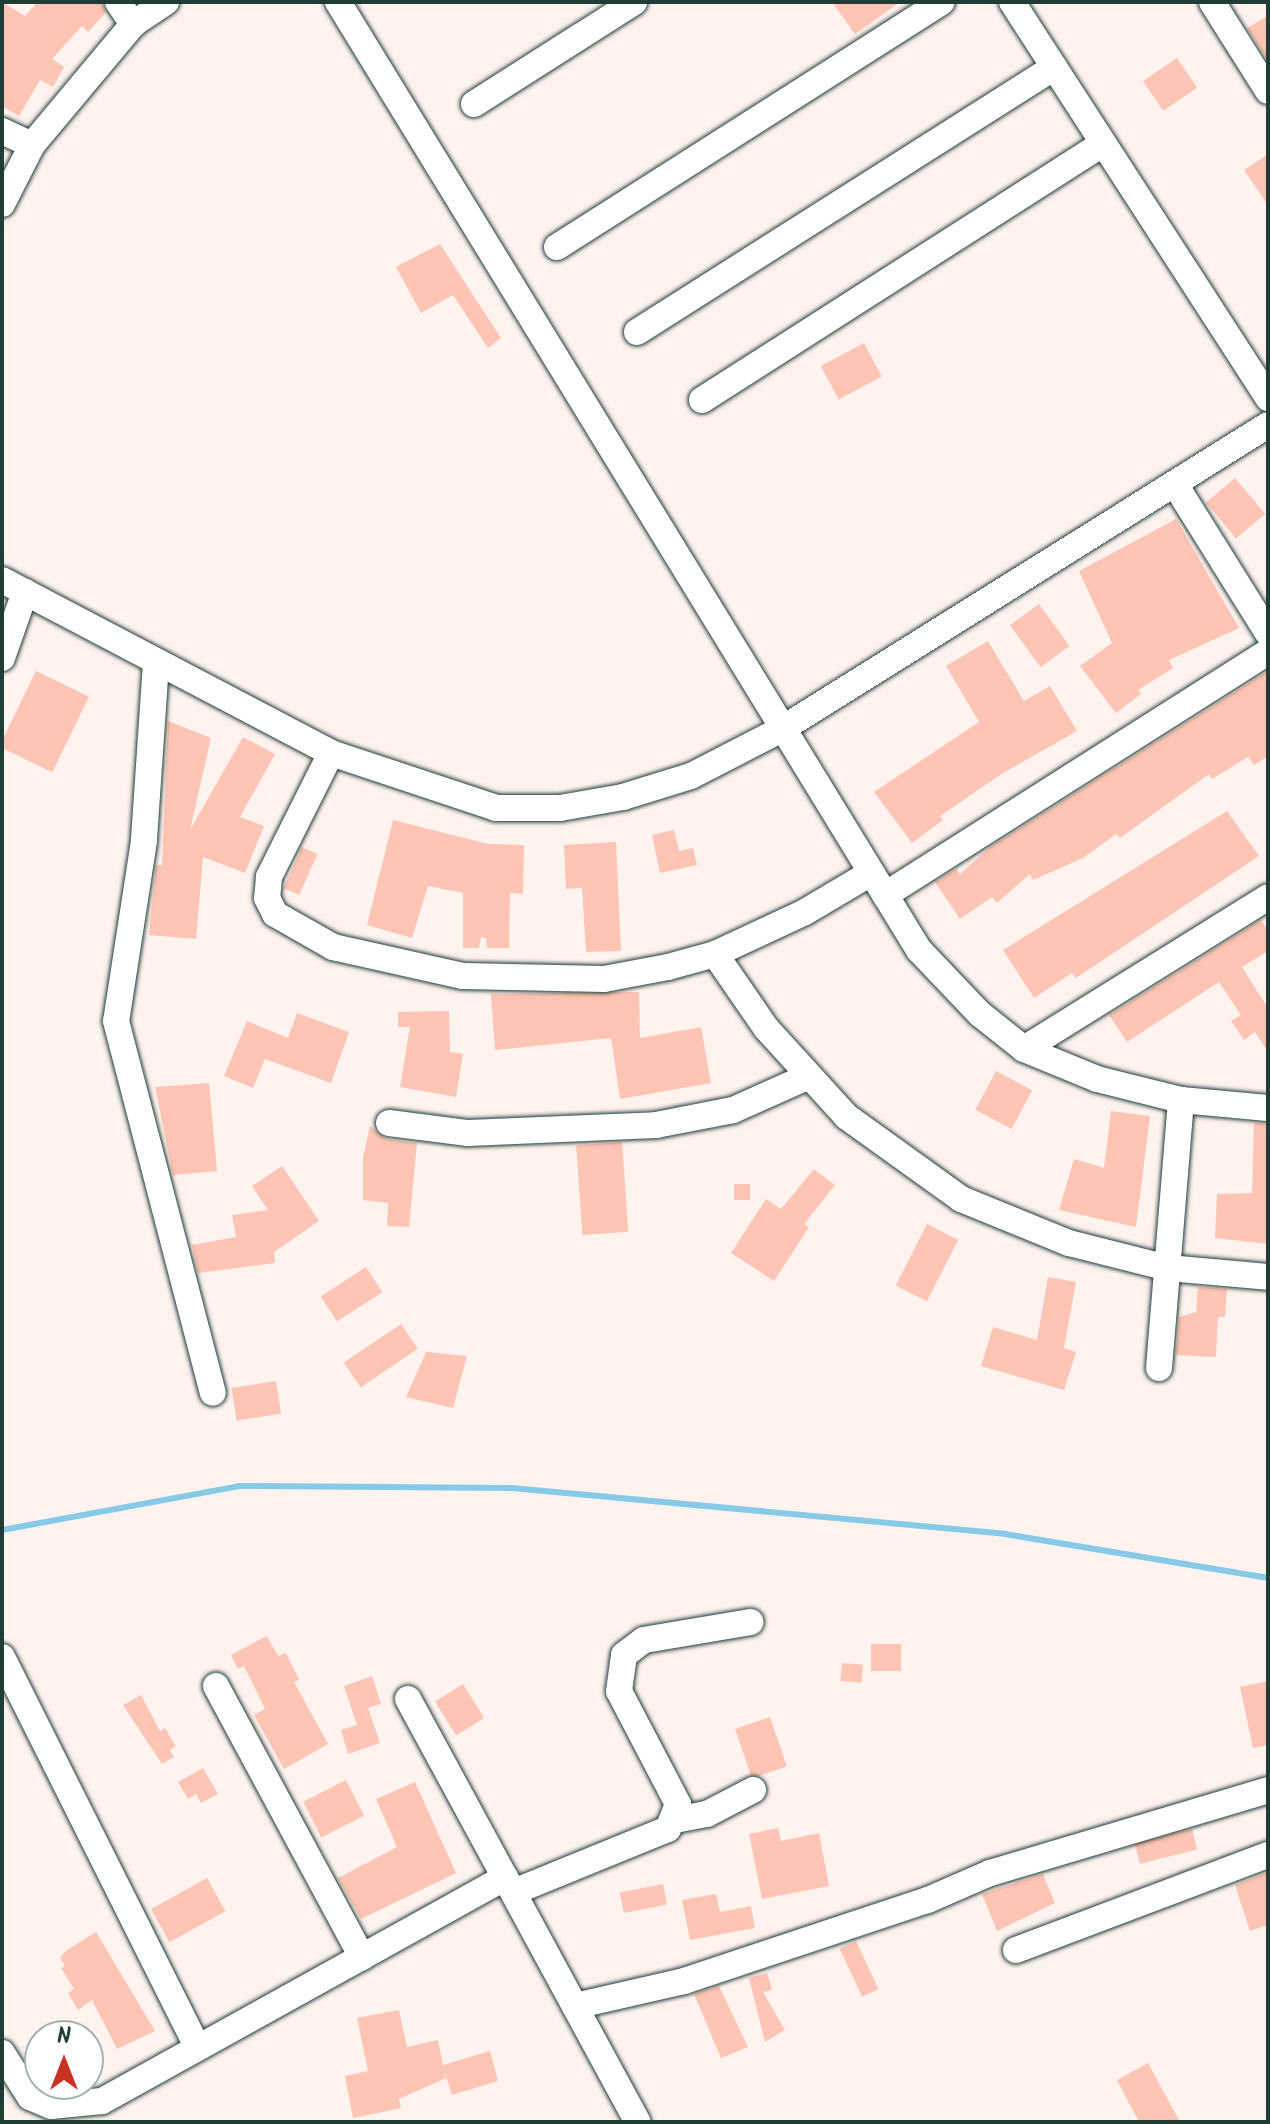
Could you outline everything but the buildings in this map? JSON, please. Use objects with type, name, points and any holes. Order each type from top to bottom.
[{"type":"street","points":[[2,204],[32,145],[126,13],[166,2]]},
{"type":"street","points":[[338,2],[919,950],[980,1014],[1024,1049],[1097,1079],[1181,1100],[1266,1107]]},
{"type":"street","points":[[474,104],[634,2]]},
{"type":"street","points":[[557,247],[941,2]]},
{"type":"street","points":[[1212,2],[1268,91]]},
{"type":"street","points":[[1016,3],[1103,144],[1268,398]]},
{"type":"street","points":[[637,332],[1054,67]]},
{"type":"street","points":[[2,131],[32,145]]},
{"type":"street","points":[[702,400],[1103,144]]},
{"type":"street","points":[[2,658],[14,586],[331,753],[496,808],[560,808],[623,797],[691,776],[782,729],[1176,486],[1268,425]]},
{"type":"street","points":[[1176,486],[1268,633]]},
{"type":"street","points":[[331,753],[269,877],[267,898],[275,914],[300,932],[333,947],[463,976],[604,979],[715,954],[805,912],[878,884],[1268,652]]},
{"type":"street","points":[[156,663],[144,841],[116,1021],[213,1393]]},
{"type":"street","points":[[1024,1049],[1268,897]]},
{"type":"street","points":[[715,954],[766,1028],[847,1117],[961,1199],[1069,1243],[1168,1268],[1268,1277]]},
{"type":"street","points":[[389,1123],[468,1133],[656,1125],[733,1110],[809,1076]]},
{"type":"street","points":[[1159,1368],[1181,1100]]},
{"type":"street","points":[[675,1820],[678,1804],[619,1691],[624,1655],[644,1640],[750,1622]]},
{"type":"street","points":[[2,1657],[198,2048]]},
{"type":"street","points":[[216,1686],[362,1957]]},
{"type":"street","points":[[408,1699],[638,2122]]},
{"type":"street","points":[[3,2059],[30,2097],[51,2106],[102,2101],[362,1957],[510,1884],[627,1849],[675,1820],[707,1814],[753,1790]]},
{"type":"street","points":[[575,2006],[684,1981],[928,1900],[990,1873],[1268,1790]]},
{"type":"street","points":[[1016,1950],[1268,1855]]},
{"type":"waterway","points":[[2,1530],[239,1486],[512,1488],[1005,1534],[1268,1578]]}]
